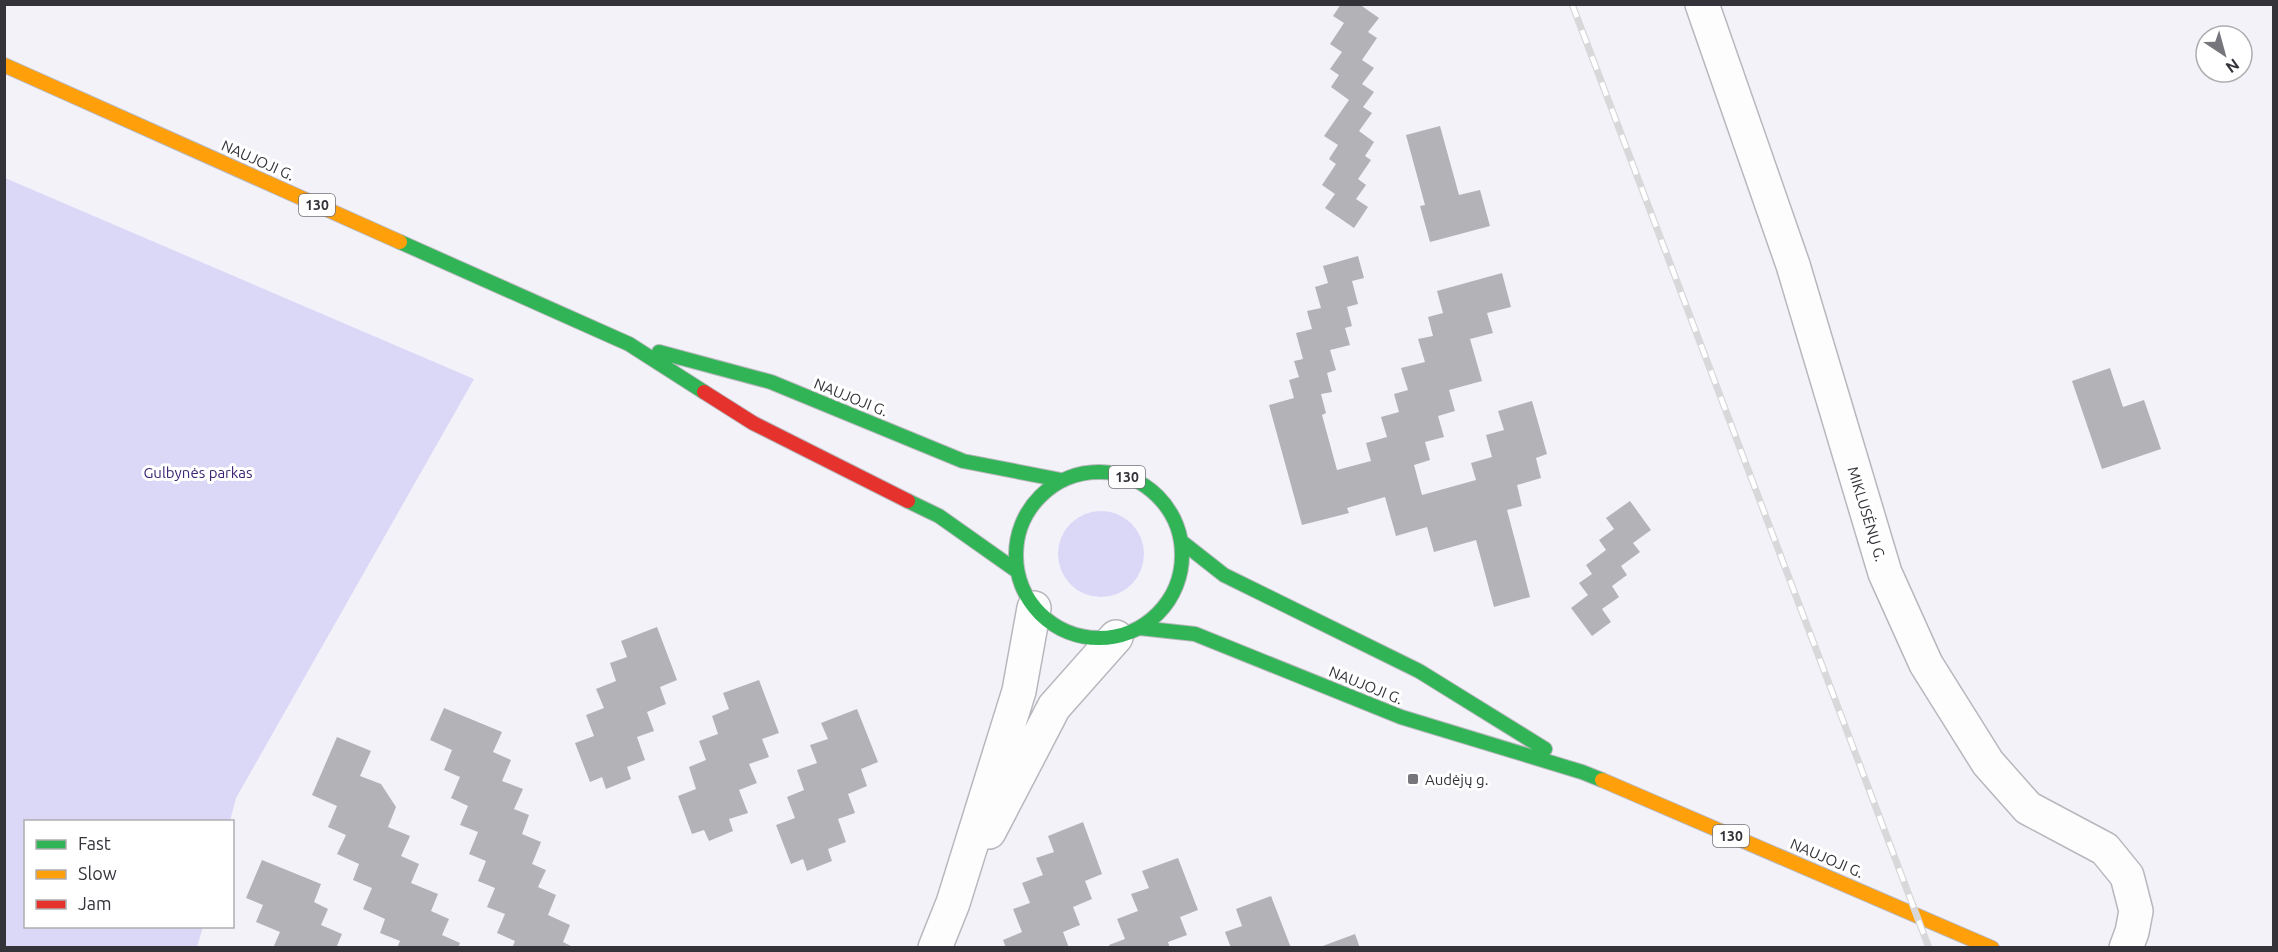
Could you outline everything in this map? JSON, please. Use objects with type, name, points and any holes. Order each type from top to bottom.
[{"type":"main road","name":"NAUJOJI G.","points":[[4,65],[629,344],[753,423],[939,516],[1017,572]]},
{"type":"main road","name":"NAUJOJI G.","points":[[629,344],[771,382],[963,461],[1061,480]]},
{"type":"main road","name":"130","points":[[1088,472],[1116,473],[1140,482],[1160,497],[1175,519],[1182,542],[1182,567],[1175,591],[1161,612],[1128,632],[1093,639],[1071,634],[1051,624],[1034,608],[1023,591],[1017,572],[1016,544],[1024,518],[1040,496],[1061,480],[1088,472]]},
{"type":"main road","name":"NAUJOJI G.","points":[[1182,542],[1224,575],[1419,671],[1582,772]]},
{"type":"main road","name":"NAUJOJI G.","points":[[1128,632],[1194,633],[1401,717],[1582,772],[1992,948]]},
{"type":"street","name":"MIKLUSĖNŲ G.","points":[[1702,4],[1793,265],[1885,573],[1926,664],[1988,763],[2028,808],[2105,849],[2127,876],[2136,911],[2126,948]]},
{"type":"street","points":[[935,948],[952,903],[1019,692],[1034,608]]},
{"type":"street","points":[[952,903],[1054,707],[1128,632]]},
{"type":"green space","name":"Gulbynės parkas","points":[[5,178],[474,379],[236,798],[230,820],[24,820],[24,928],[203,928],[197,947],[5,947]]},
{"type":"green space","points":[[1093,511],[1109,511],[1132,523],[1141,537],[1144,554],[1141,571],[1132,585],[1109,597],[1093,597],[1077,590],[1065,578],[1058,562],[1058,546],[1065,530],[1077,518]]},
{"type":"building","points":[[1341,4],[1359,4],[1379,18],[1368,32],[1377,38],[1362,60],[1374,68],[1362,84],[1374,92],[1363,107],[1372,113],[1359,131],[1374,142],[1365,156],[1371,160],[1358,179],[1366,185],[1356,199],[1368,207],[1354,228],[1325,208],[1335,194],[1322,185],[1336,164],[1329,159],[1338,145],[1324,136],[1349,100],[1331,87],[1339,75],[1330,69],[1342,52],[1330,44],[1344,23],[1333,16]]},
{"type":"building","points":[[1440,126],[1459,195],[1480,190],[1490,226],[1430,242],[1420,206],[1425,205],[1406,135]]},
{"type":"building","points":[[1358,256],[1364,278],[1352,281],[1358,304],[1347,307],[1352,326],[1345,328],[1350,345],[1330,350],[1336,370],[1327,373],[1332,392],[1321,394],[1326,413],[1322,415],[1337,470],[1371,461],[1366,443],[1387,437],[1381,417],[1399,412],[1394,394],[1408,390],[1401,368],[1425,362],[1418,339],[1433,336],[1428,317],[1443,313],[1437,291],[1502,273],[1511,307],[1487,313],[1493,333],[1470,339],[1482,381],[1449,390],[1455,411],[1438,416],[1444,437],[1425,442],[1430,460],[1414,465],[1422,495],[1476,480],[1471,463],[1492,457],[1486,435],[1504,430],[1498,411],[1532,401],[1547,454],[1536,458],[1541,478],[1517,485],[1522,506],[1507,510],[1530,597],[1494,607],[1476,540],[1434,552],[1427,527],[1396,536],[1385,497],[1347,508],[1349,513],[1302,525],[1269,405],[1294,398],[1289,380],[1299,377],[1294,361],[1303,359],[1296,333],[1312,329],[1307,311],[1321,308],[1315,287],[1328,283],[1323,266]]},
{"type":"building","points":[[2110,368],[2123,407],[2144,400],[2161,449],[2102,469],[2072,381]]},
{"type":"building","points":[[1630,501],[1651,530],[1633,543],[1640,552],[1621,566],[1627,575],[1612,586],[1619,597],[1602,609],[1611,622],[1592,636],[1571,608],[1588,595],[1579,583],[1592,574],[1586,565],[1606,550],[1599,540],[1614,529],[1606,518]]},
{"type":"building","points":[[657,627],[677,680],[660,687],[666,704],[647,712],[654,731],[637,737],[645,760],[627,767],[631,779],[606,789],[602,777],[590,782],[575,743],[594,736],[586,715],[604,708],[596,689],[616,681],[610,663],[627,657],[621,641]]},
{"type":"building","points":[[759,680],[779,733],[762,739],[769,757],[749,764],[757,783],[739,790],[748,813],[729,819],[733,831],[709,841],[704,830],[692,834],[678,796],[696,789],[689,767],[706,760],[699,741],[718,734],[712,716],[729,709],[723,693]]},
{"type":"building","points":[[444,708],[502,732],[493,752],[511,760],[502,781],[523,789],[514,809],[529,815],[522,834],[541,842],[532,864],[546,870],[538,887],[556,895],[548,915],[570,925],[563,942],[575,948],[512,948],[515,941],[497,933],[505,914],[487,907],[495,888],[478,881],[486,861],[469,854],[478,832],[460,825],[468,806],[451,798],[460,777],[444,770],[452,750],[430,740]]},
{"type":"building","points":[[857,709],[878,762],[861,769],[867,786],[848,794],[855,813],[838,819],[846,842],[828,849],[832,861],[807,871],[803,859],[791,864],[776,825],[795,818],[787,797],[804,790],[797,770],[817,763],[810,745],[828,739],[821,723]]},
{"type":"building","points":[[337,737],[371,751],[360,776],[381,784],[396,807],[388,827],[410,836],[401,856],[419,864],[411,883],[438,894],[431,911],[449,919],[442,935],[460,943],[458,948],[397,948],[400,941],[380,933],[385,919],[363,909],[372,888],[353,880],[359,864],[337,854],[346,835],[328,827],[337,806],[312,795]]},
{"type":"building","points":[[1083,822],[1102,874],[1085,881],[1092,899],[1073,907],[1080,925],[1063,932],[1069,948],[1006,948],[1003,940],[1022,932],[1013,909],[1030,903],[1022,883],[1043,875],[1036,858],[1054,852],[1048,836]]},
{"type":"building","points":[[1178,858],[1198,910],[1180,917],[1187,935],[1168,942],[1170,948],[1110,948],[1109,945],[1125,939],[1117,919],[1138,911],[1131,894],[1149,888],[1142,871]]},
{"type":"building","points":[[262,860],[321,884],[314,902],[328,909],[321,925],[342,934],[336,948],[273,948],[280,932],[256,922],[263,905],[246,898]]},
{"type":"building","points":[[1271,896],[1291,948],[1231,948],[1225,932],[1242,926],[1236,909]]},
{"type":"building","points":[[1355,934],[1360,948],[1320,948],[1320,947]]},
{"type":"railway","points":[[1572,4],[1929,948]]},
{"type":"traffic: fast","points":[[400,242],[629,344],[704,392]]},
{"type":"traffic: fast","points":[[659,352],[771,382],[963,461],[1061,480]]},
{"type":"traffic: fast","points":[[1099,472],[1115,473],[1131,478],[1158,496],[1176,523],[1181,539],[1182,555],[1181,571],[1176,587],[1158,614],[1131,632],[1115,637],[1099,638],[1083,637],[1067,632],[1040,614],[1022,587],[1017,571],[1016,555],[1017,539],[1022,523],[1040,496],[1067,478],[1083,473],[1099,472]]},
{"type":"traffic: fast","points":[[908,501],[939,516],[1017,571]]},
{"type":"traffic: fast","points":[[1182,542],[1224,575],[1419,671],[1545,749]]},
{"type":"traffic: fast","points":[[1140,628],[1195,634],[1401,717],[1602,780]]},
{"type":"traffic: slow","points":[[4,65],[400,242]]},
{"type":"traffic: slow","points":[[1602,780],[1992,948]]},
{"type":"traffic: jam","points":[[704,392],[753,423],[908,501]]},
{"type":"place","name":"Audėjų g.","points":[[1413,779]]}]
